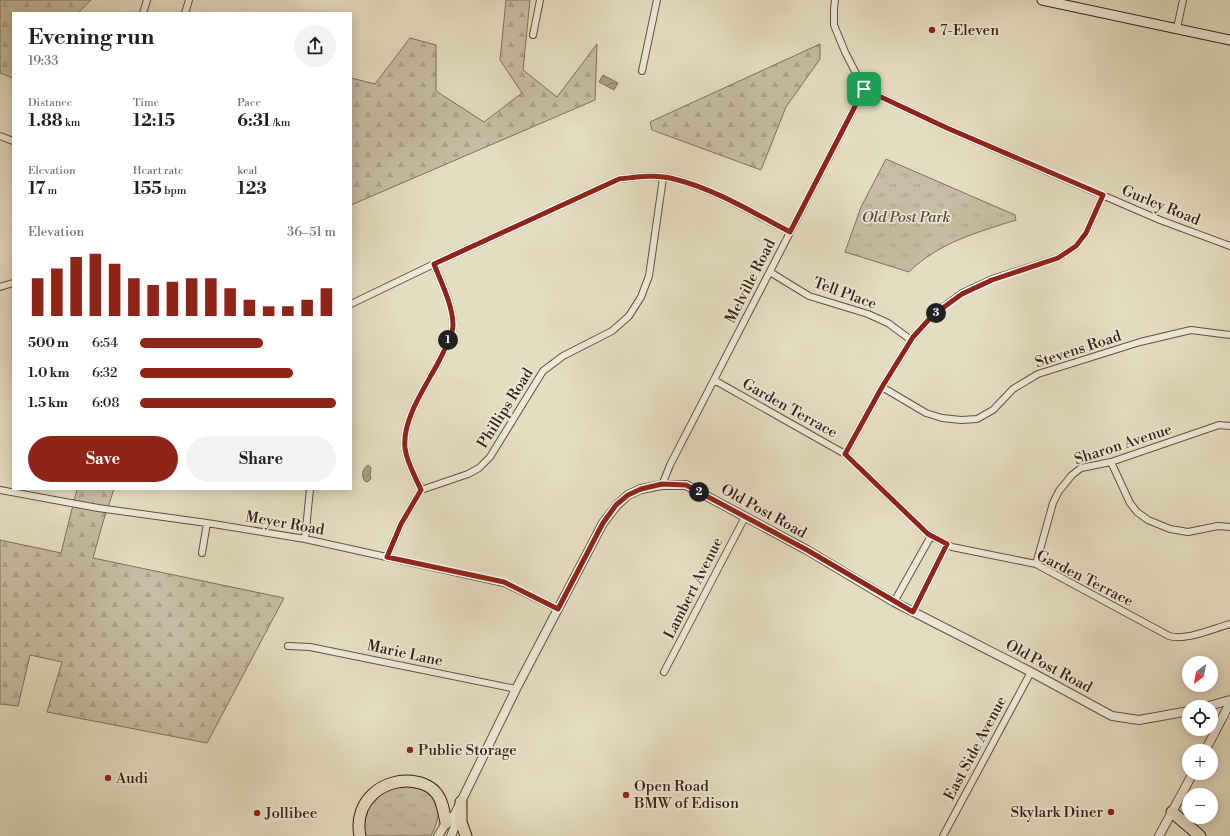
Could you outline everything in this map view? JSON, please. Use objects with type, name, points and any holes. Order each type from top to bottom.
[{"type":"highway","points":[[360,836],[359,820],[361,810],[365,802],[381,787],[397,782],[419,782],[434,790],[440,799],[446,823]]},
{"type":"highway","points":[[461,802],[461,822],[466,836]]},
{"type":"highway","points":[[1172,812],[1200,836]]},
{"type":"main road","points":[[1042,0],[1230,40]]},
{"type":"street","points":[[143,12],[146,0]]},
{"type":"street","points":[[185,12],[189,0]]},
{"type":"street","points":[[533,35],[540,0]]},
{"type":"street","points":[[642,71],[657,0]]},
{"type":"street","points":[[835,0],[834,25],[845,52],[864,89]]},
{"type":"street","points":[[1177,28],[1183,0]]},
{"type":"street","name":"Gurley Road","points":[[864,89],[947,128],[1160,220],[1230,246]]},
{"type":"street","name":"Melville Road","points":[[662,484],[666,473],[864,89]]},
{"type":"street","points":[[0,136],[12,141]]},
{"type":"street","points":[[352,304],[619,179],[650,176],[673,179],[706,190],[790,232]]},
{"type":"street","name":"Phillips Road","points":[[421,490],[468,474],[479,468],[490,457],[543,371],[563,356],[612,331],[629,316],[641,297],[649,276],[663,178]]},
{"type":"street","points":[[845,454],[882,387],[911,340],[933,315],[962,294],[992,280],[1058,258],[1076,246],[1086,233],[1103,195]]},
{"type":"street","points":[[387,557],[401,524],[421,490],[408,463],[405,448],[405,433],[412,412],[446,347],[453,326],[452,312],[434,264]]},
{"type":"street","name":"Tell Place","points":[[770,272],[809,296],[868,314],[882,320],[911,340]]},
{"type":"street","points":[[0,287],[12,283]]},
{"type":"street","name":"Stevens Road","points":[[882,387],[926,413],[961,420],[977,419],[993,410],[1013,389],[1038,374],[1140,342],[1191,330],[1230,335]]},
{"type":"street","name":"Garden Terrace","points":[[714,380],[845,454],[931,536],[947,544],[1036,564],[1169,636],[1177,638],[1186,637],[1230,624]]},
{"type":"street","name":"Sharon Avenue","points":[[1036,564],[1053,504],[1059,491],[1066,481],[1081,468],[1111,462],[1219,426],[1230,426]]},
{"type":"street","points":[[1111,462],[1130,503],[1137,512],[1148,520],[1170,529],[1188,532],[1218,526],[1230,527]]},
{"type":"street","name":"Old Post Road","points":[[438,836],[446,823],[455,814],[516,689],[603,523],[616,505],[628,495],[641,489],[662,484],[686,485],[807,550],[894,602],[1031,672],[1112,716],[1139,720],[1182,712]]},
{"type":"street","name":"Meyer Road","points":[[0,490],[98,508],[207,523],[305,539],[504,582],[558,609]]},
{"type":"street","points":[[305,539],[310,490]]},
{"type":"street","name":"Lambert Avenue","points":[[664,672],[745,516]]},
{"type":"street","points":[[202,553],[207,523]]},
{"type":"street","points":[[894,602],[931,536]]},
{"type":"street","points":[[913,612],[947,544]]},
{"type":"street","name":"Marie Lane","points":[[288,646],[310,647],[516,689]]},
{"type":"street","name":"East Side Avenue","points":[[943,836],[1031,672]]},
{"type":"street","points":[[1218,703],[1230,700]]},
{"type":"street","points":[[1209,744],[1230,704]]},
{"type":"street","points":[[1159,836],[1189,780]]},
{"type":"street","name":"Old Post Road","points":[[451,836],[455,826],[455,814]]},
{"type":"green space","points":[[0,0],[91,0],[79,12],[12,12],[12,78],[0,73]]},
{"type":"green space","points":[[506,0],[530,0],[523,70],[557,97],[597,44],[595,100],[352,205],[352,78],[375,84],[410,38],[436,45],[436,91],[484,122],[522,93],[500,60]]},
{"type":"green space","points":[[820,44],[820,59],[786,107],[761,170],[652,130],[650,122]]},
{"type":"green space","name":"Old Post Park","points":[[886,159],[1015,215],[1016,220],[973,234],[946,246],[920,262],[909,272],[845,252],[861,207]]},
{"type":"green space","points":[[77,490],[114,490],[93,558],[284,598],[207,743],[47,712],[62,662],[30,655],[18,706],[0,704],[0,540],[61,553]]},
{"type":"green space","points":[[406,785],[426,792],[435,800],[438,806],[437,823],[431,836],[365,836],[363,823],[369,806],[379,795],[389,790]]},
{"type":"water","points":[[603,75],[618,83],[614,90],[599,82]]},
{"type":"water","points":[[368,465],[371,468],[371,478],[366,482],[363,478],[363,473]]},
{"type":"place","name":"7-Eleven","points":[[932,30]]},
{"type":"place","name":"Public Storage","points":[[410,750]]},
{"type":"place","name":"Audi","points":[[108,778]]},
{"type":"place","name":"Open Road BMW of Edison","points":[[626,795]]},
{"type":"place","name":"Skylark Diner","points":[[1111,812]]},
{"type":"place","name":"Jollibee","points":[[257,813]]},
{"type":"route","points":[[864,89],[947,128],[1103,195],[1086,233],[1076,246],[1058,258],[992,280],[962,294],[933,315],[913,337],[882,387],[845,454],[928,534],[947,544],[913,612],[807,550],[686,485],[662,484],[651,486],[628,495],[616,505],[603,523],[558,609],[504,582],[387,557],[401,524],[421,490],[408,463],[405,448],[405,433],[412,412],[446,347],[453,326],[452,312],[434,264],[619,179],[650,176],[673,179],[706,190],[790,232],[864,89]]}]
